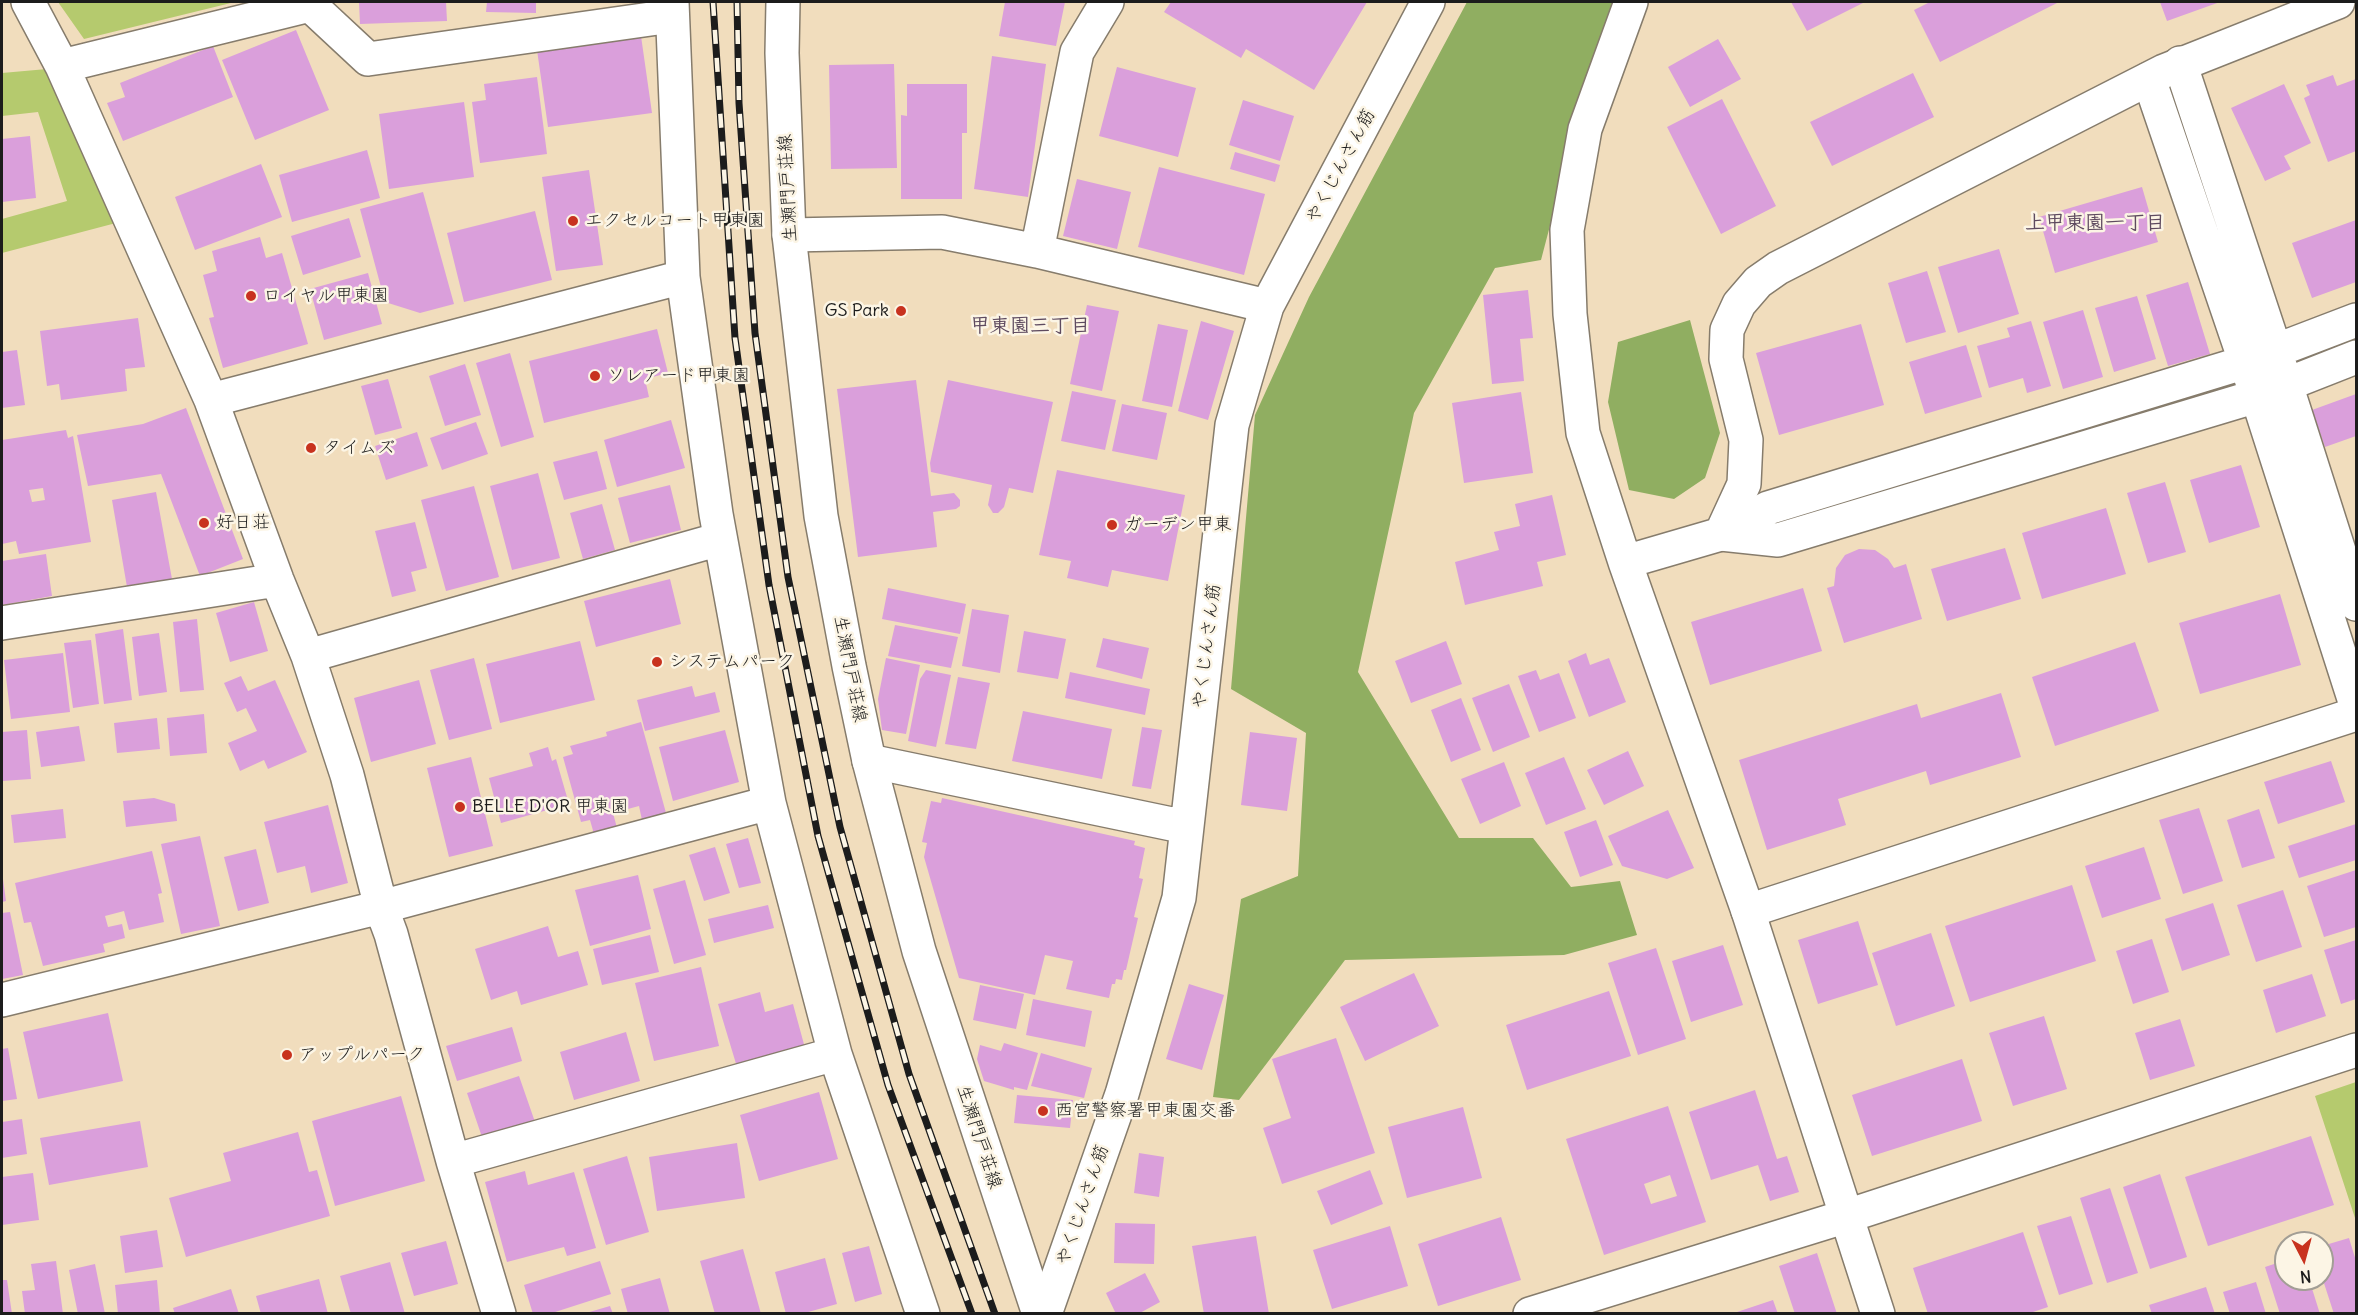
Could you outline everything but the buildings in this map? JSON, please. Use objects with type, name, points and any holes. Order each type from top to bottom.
[{"type":"street","points":[[28,2],[62,66],[211,400],[277,580],[308,656],[346,775],[453,1161],[499,1314]]},
{"type":"street","name":"生瀬門戸荘線","points":[[783,2],[782,52],[789,235],[821,516],[849,666],[869,761],[919,951],[1039,1314]]},
{"type":"street","points":[[1037,251],[1077,52],[1107,2]]},
{"type":"street","name":"やくじんさん筋","points":[[1045,1314],[1122,1094],[1179,898],[1232,425],[1267,306],[1428,2]]},
{"type":"street","points":[[1631,2],[1585,129],[1567,230],[1570,314],[1583,433],[1625,562],[1748,911],[1878,1314]]},
{"type":"street","points":[[1721,534],[1744,484],[1747,465],[1746,440],[1726,359],[1727,330],[1739,304],[1758,282],[1778,268],[2180,63],[2338,2]]},
{"type":"street","points":[[62,66],[310,4],[368,59],[672,9],[683,277],[720,539],[769,803],[834,1053],[919,1313]]},
{"type":"street","points":[[2180,63],[2356,705]]},
{"type":"street","points":[[2149,79],[2261,356]]},
{"type":"street","points":[[789,235],[942,232],[1037,251],[1267,306]]},
{"type":"street","points":[[211,400],[683,277]]},
{"type":"street","points":[[1625,562],[1721,534],[1768,508],[2261,356],[2356,320]]},
{"type":"street","points":[[1721,534],[1778,540],[2271,390],[2356,357]]},
{"type":"street","points":[[2271,390],[2356,604]]},
{"type":"street","points":[[308,656],[720,539]]},
{"type":"street","points":[[2,623],[277,580]]},
{"type":"street","points":[[1748,911],[2356,714]]},
{"type":"street","points":[[869,761],[1186,827]]},
{"type":"street","points":[[2,1000],[381,907],[769,803]]},
{"type":"street","points":[[1530,1314],[1572,1307],[2356,1050]]},
{"type":"street","points":[[453,1161],[834,1053]]},
{"type":"green space","points":[[58,2],[235,2],[84,39]]},
{"type":"green space","points":[[1467,2],[1615,2],[1595,54],[1541,260],[1495,268],[1414,413],[1358,672],[1459,838],[1533,838],[1571,887],[1620,881],[1637,935],[1564,955],[1345,960],[1239,1100],[1213,1097],[1241,899],[1298,876],[1306,733],[1231,689],[1255,415],[1309,297]]},
{"type":"green space","points":[[47,69],[116,223],[2,253],[2,219],[67,201],[38,112],[2,116],[2,73]]},
{"type":"green space","points":[[1690,320],[1720,433],[1705,478],[1674,499],[1629,490],[1608,402],[1618,342]]},
{"type":"green space","points":[[2356,1082],[2356,1221],[2315,1096]]},
{"type":"railway","points":[[713,2],[735,338],[769,585],[818,836],[888,1085],[972,1314]]},
{"type":"railway","points":[[737,2],[739,103],[755,333],[788,577],[840,827],[909,1074],[995,1314]]},
{"type":"place","name":"エクセルコート甲東園","points":[[573,221]]},
{"type":"place","name":"ロイヤル甲東園","points":[[251,296]]},
{"type":"place","name":"GS Park","points":[[901,311]]},
{"type":"place","name":"ソレアード甲東園","points":[[595,376]]},
{"type":"place","name":"タイムズ","points":[[311,448]]},
{"type":"place","name":"好日荘","points":[[204,523]]},
{"type":"place","name":"ガーデン甲東","points":[[1112,525]]},
{"type":"place","name":"システムパーク","points":[[657,662]]},
{"type":"place","name":"BELLE D'OR 甲東園","points":[[460,807]]},
{"type":"place","name":"アップルパーク","points":[[287,1055]]},
{"type":"place","name":"西宮警察署甲東園交番","points":[[1043,1111]]},
{"type":"district","name":"上甲東園一丁目","points":[[2095,223]]},
{"type":"district","name":"甲東園三丁目","points":[[1030,326]]}]
